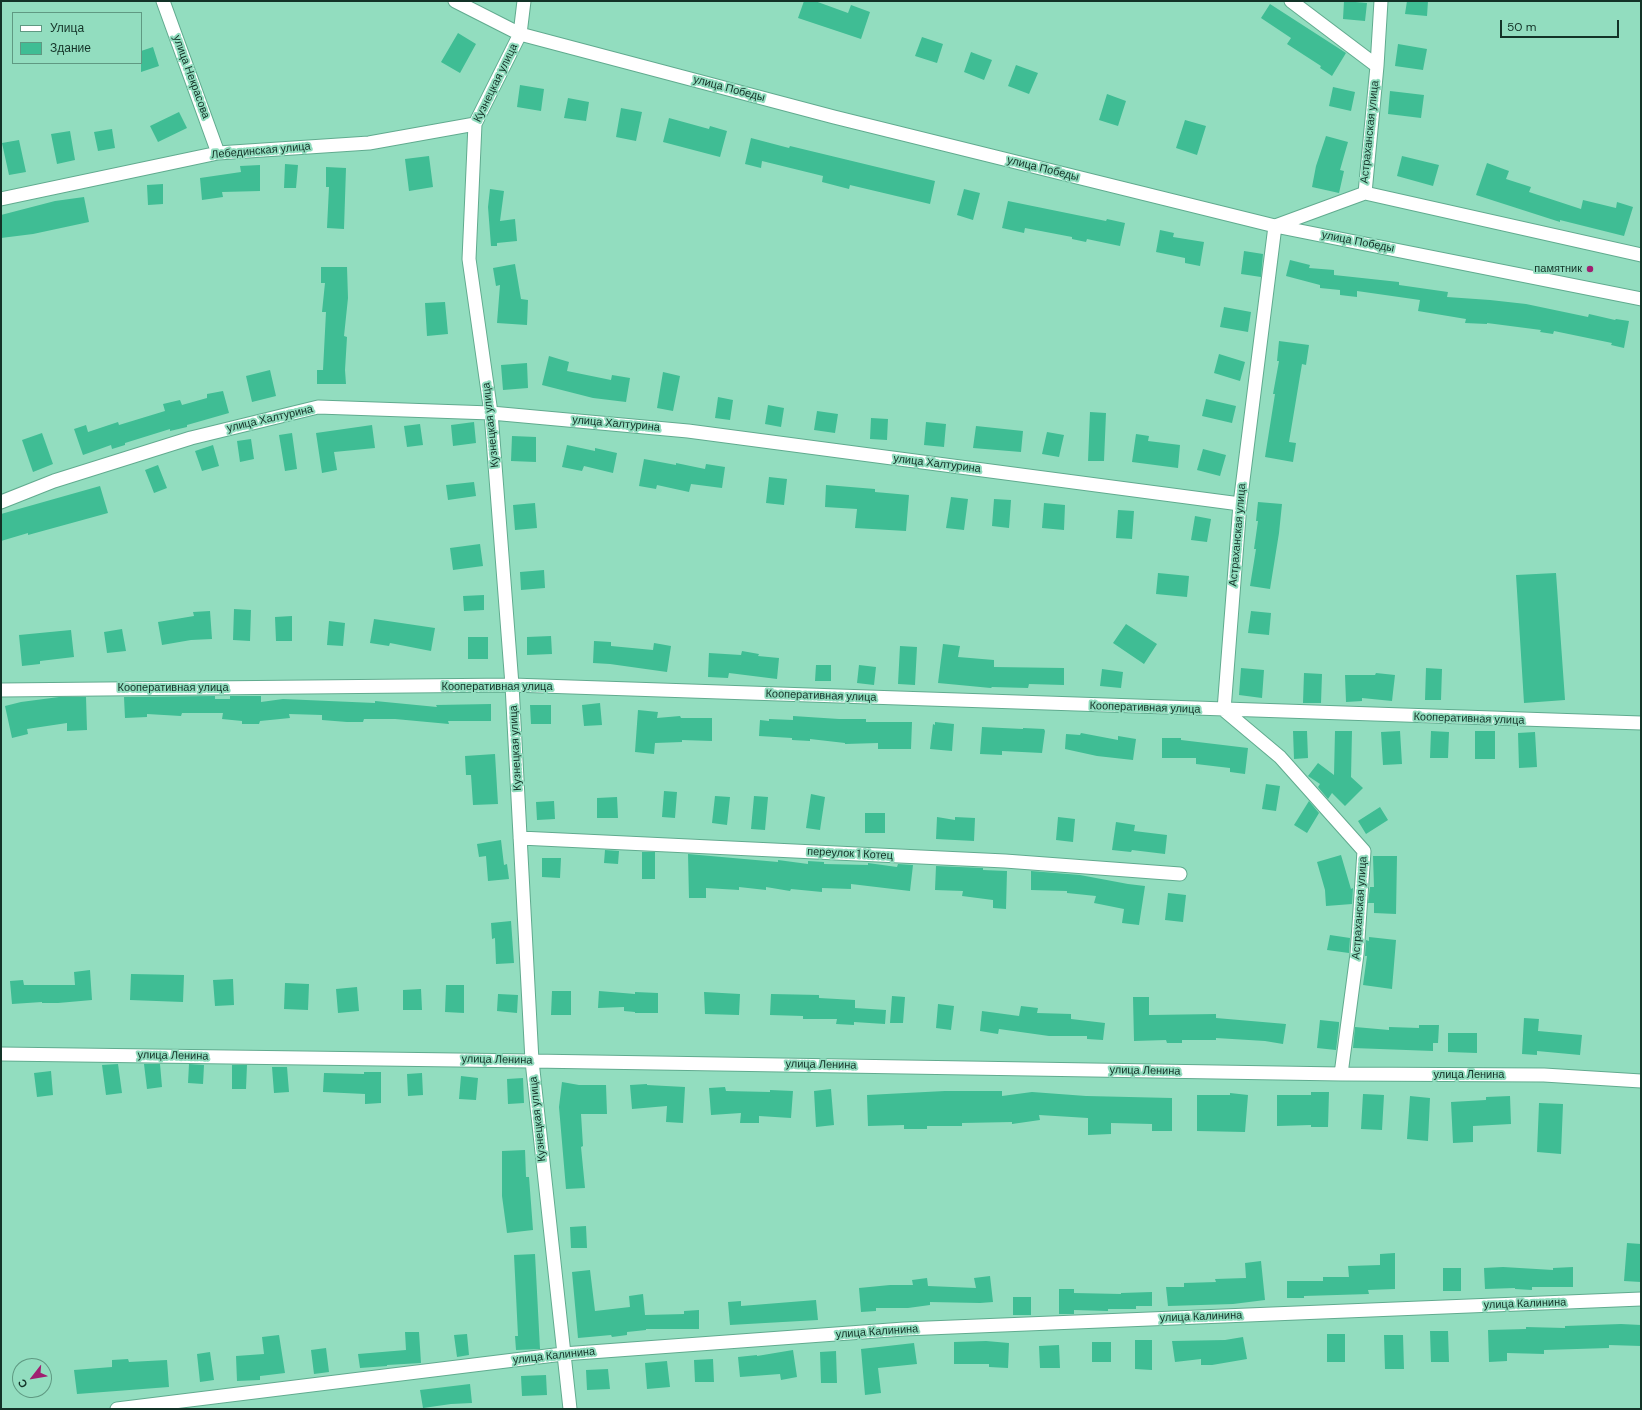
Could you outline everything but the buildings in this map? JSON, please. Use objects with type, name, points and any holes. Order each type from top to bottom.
[{"type":"street","name":"улица Некрасова","points":[[163,1],[218,153]]},
{"type":"street","name":"улица Победы","points":[[455,1],[520,34],[834,117],[1275,226],[1641,299]]},
{"type":"street","name":"Кузнецкая улица","points":[[524,1],[520,34],[475,124],[469,259],[491,413],[512,685],[532,1060],[570,1409]]},
{"type":"street","points":[[1291,1],[1377,66]]},
{"type":"street","name":"Астраханская улица","points":[[1341,1074],[1357,954],[1364,851],[1280,757],[1224,710],[1240,504],[1275,226],[1364,193],[1377,66],[1381,1]]},
{"type":"street","name":"Лебединская улица","points":[[1,199],[218,153],[369,143],[475,124]]},
{"type":"street","points":[[1364,193],[1641,256]]},
{"type":"street","name":"улица Халтурина","points":[[1,502],[54,481],[191,438],[318,407],[491,413],[688,431],[1240,504]]},
{"type":"street","name":"Кооперативная улица","points":[[1,690],[512,685],[1641,723]]},
{"type":"street","name":"переулок 1 Котец","points":[[520,838],[1005,861],[1180,874]]},
{"type":"street","name":"улица Ленина","points":[[1,1054],[532,1060],[1341,1074],[1544,1075],[1641,1081]]},
{"type":"street","name":"улица Калинина","points":[[117,1409],[563,1354],[904,1329],[1641,1299]]},
{"type":"place","name":"памятник","points":[[1590,269]]}]
